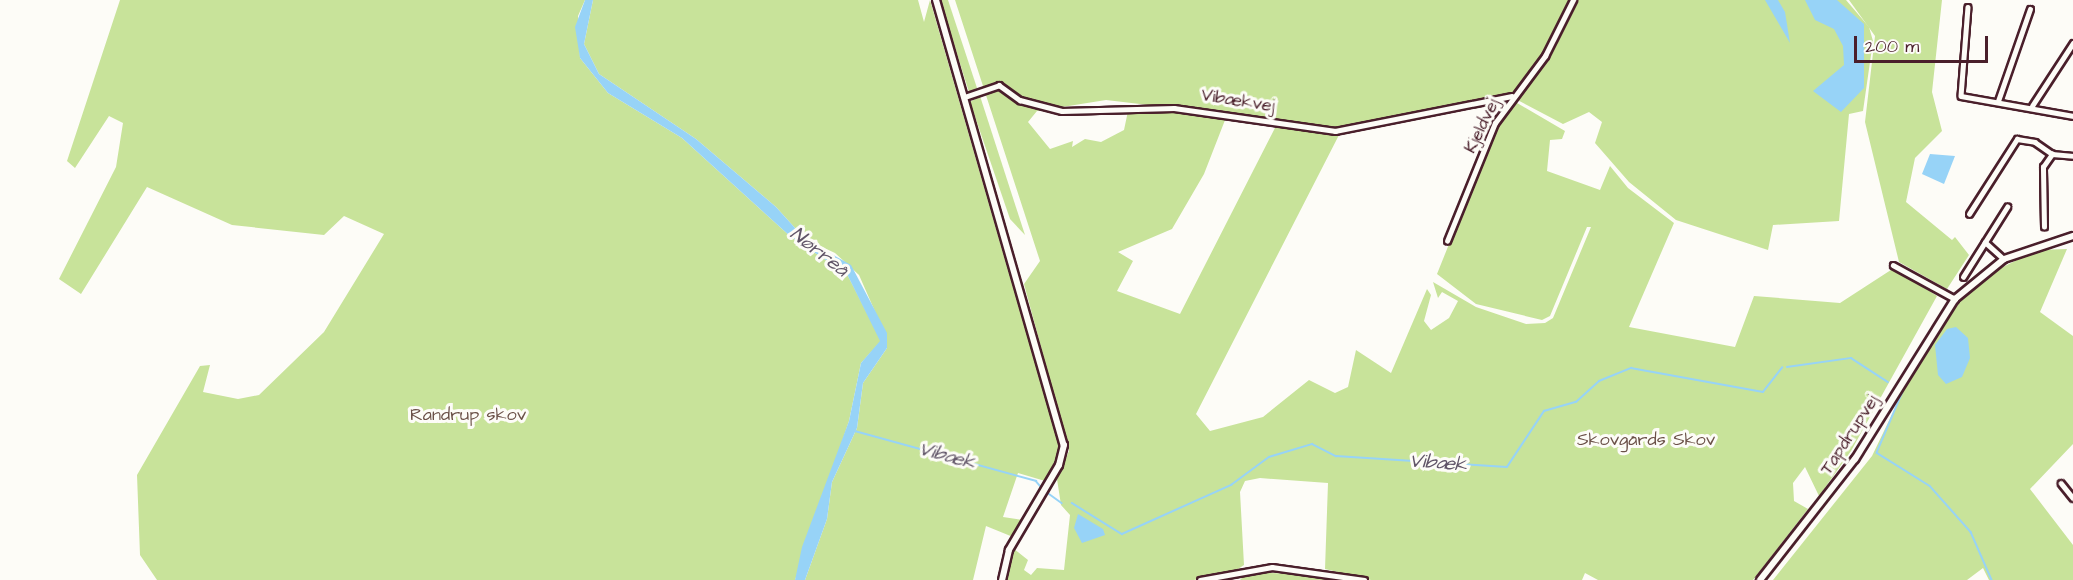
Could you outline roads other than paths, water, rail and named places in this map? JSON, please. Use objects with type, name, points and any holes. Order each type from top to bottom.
[{"type":"street","points":[[936,0],[1064,445],[1059,465],[1009,550],[1002,580]]},
{"type":"street","name":"Kjeldvej","points":[[1447,241],[1495,123],[1512,96],[1545,56],[1574,0]]},
{"type":"street","points":[[1968,7],[1961,96],[2032,106],[2073,116]]},
{"type":"street","points":[[1998,101],[2030,9]]},
{"type":"street","points":[[2032,106],[2073,43]]},
{"type":"street","name":"Vibækvej","points":[[965,97],[999,85],[1020,100],[1062,111],[1174,108],[1335,131],[1512,96]]},
{"type":"street","points":[[1969,214],[2017,139],[2035,142],[2052,154],[2073,156]]},
{"type":"street","points":[[2044,226],[2042,172],[2052,154]]},
{"type":"street","points":[[1963,277],[2007,207]]},
{"type":"street","name":"Tapdrupvej","points":[[1760,580],[1854,459],[1955,299],[2004,259],[2073,236]]},
{"type":"street","points":[[1985,242],[2004,259]]},
{"type":"street","points":[[1893,265],[1955,299]]},
{"type":"street","points":[[2061,483],[2072,496]]},
{"type":"street","points":[[1200,580],[1272,567],[1364,580]]},
{"type":"water","name":"Nørreå","points":[[585,0],[593,0],[584,44],[599,74],[696,139],[776,207],[805,239],[851,265],[887,333],[887,348],[863,383],[857,428],[832,482],[827,519],[805,580],[795,580],[802,547],[849,421],[861,363],[880,341],[847,274],[791,237],[682,138],[608,93],[580,58],[575,27]]},
{"type":"water","points":[[1765,0],[1778,0],[1785,12],[1790,43]]},
{"type":"water","points":[[1805,0],[1837,0],[1864,24],[1864,88],[1841,112],[1813,91],[1844,65],[1843,46],[1834,29],[1815,20]]},
{"type":"water","points":[[1930,154],[1955,156],[1944,184],[1922,174]]},
{"type":"water","points":[[1956,327],[1968,338],[1970,358],[1962,377],[1946,384],[1938,375],[1935,345],[1947,329]]},
{"type":"water","points":[[1078,514],[1103,529],[1105,535],[1082,543],[1074,528]]},
{"type":"waterway","points":[[1787,367],[1851,358],[1888,382]]},
{"type":"waterway","name":"Vibæk","points":[[1072,503],[1122,534],[1231,485],[1269,457],[1312,444],[1336,456],[1507,467],[1544,411],[1576,402],[1599,381],[1631,368],[1763,392],[1782,368]]},
{"type":"waterway","points":[[1903,392],[1877,453],[1930,486],[1971,532],[1992,580]]},
{"type":"waterway","name":"Vibæk","points":[[855,431],[1036,481],[1042,488]]},
{"type":"waterway","name":"Vibæk","points":[[1048,493],[1062,503]]},
{"type":"park label","name":"Randrup skov","points":[[468,415]]},
{"type":"park label","name":"Skovgårds Skov","points":[[1646,440]]}]
